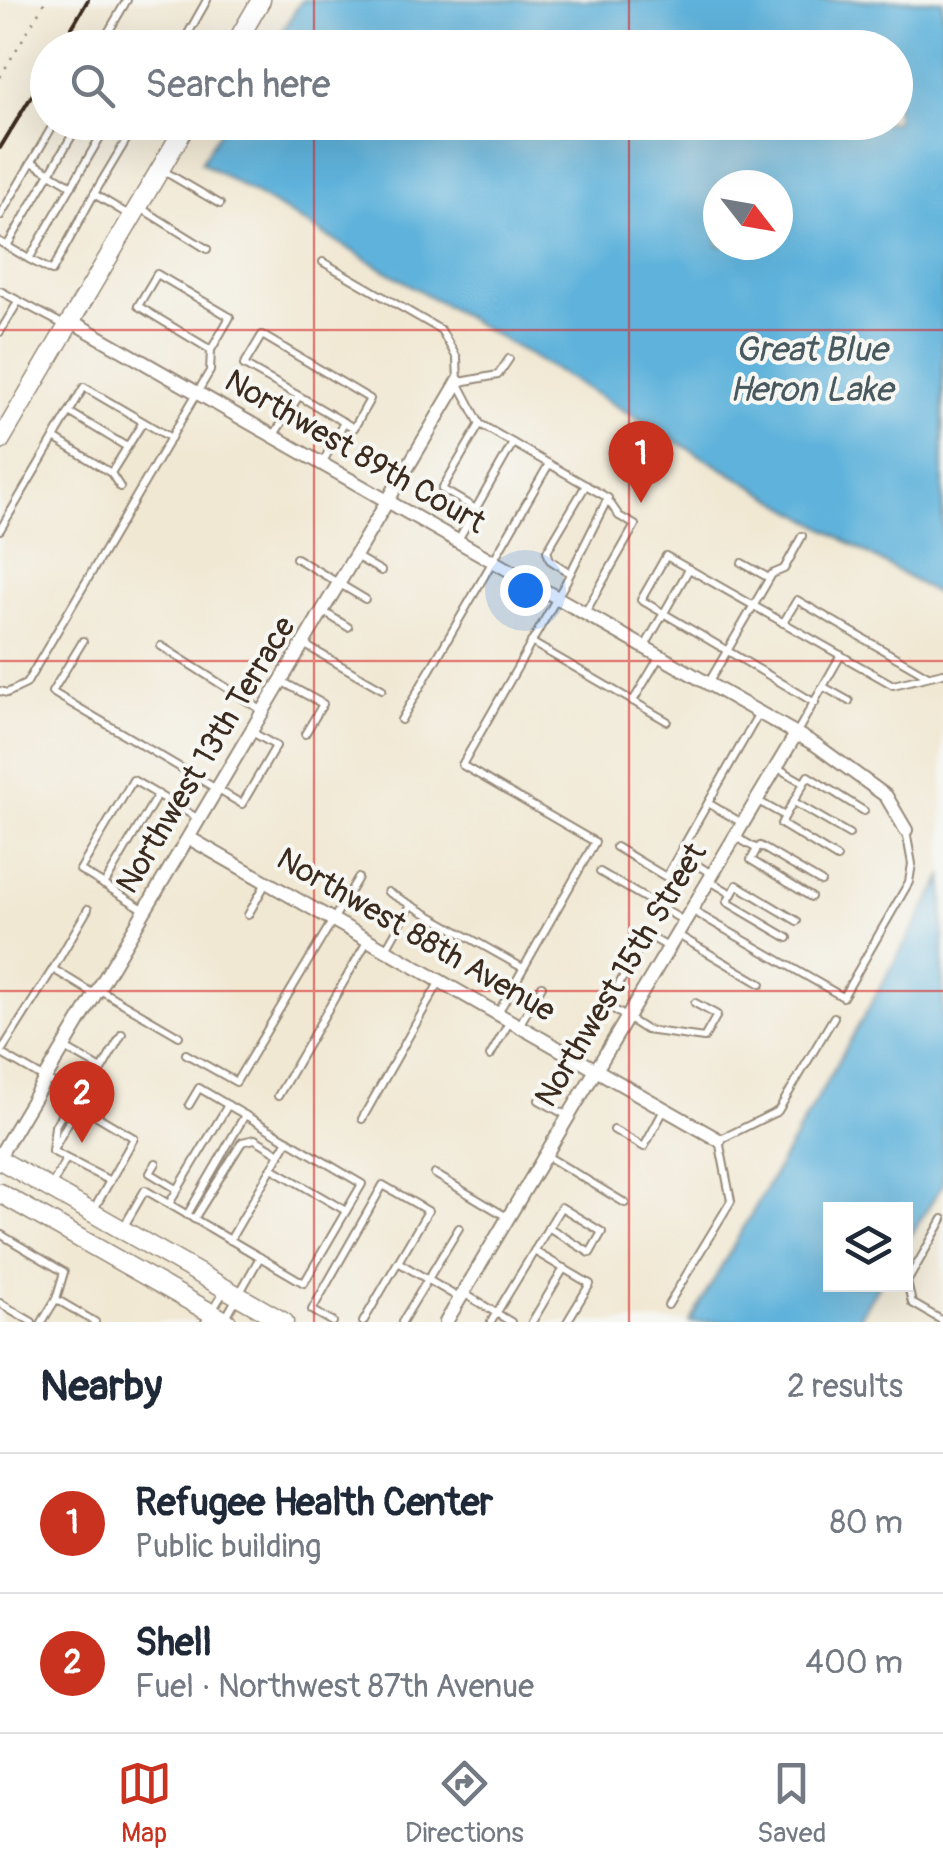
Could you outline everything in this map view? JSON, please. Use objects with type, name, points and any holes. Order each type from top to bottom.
[{"type":"main road","points":[[244,30],[261,0]]},
{"type":"main road","points":[[0,440],[177,140]]},
{"type":"main road","points":[[0,1158],[284,1322]]},
{"type":"main road","points":[[0,1193],[218,1320]]},
{"type":"street","name":"Northwest 89th Court","points":[[69,324],[760,712],[886,796],[906,830]]},
{"type":"street","name":"Northwest 13th Terrace","points":[[0,1158],[458,382]]},
{"type":"street","name":"Northwest 15th Street","points":[[446,1322],[796,734]]},
{"type":"street","name":"Northwest 88th Avenue","points":[[190,838],[719,1140]]},
{"type":"lane","points":[[110,30],[127,0]]},
{"type":"lane","points":[[190,30],[207,0]]},
{"type":"lane","points":[[0,216],[45,140]]},
{"type":"lane","points":[[69,140],[4,244],[52,271],[126,140]]},
{"type":"lane","points":[[29,258],[99,140]]},
{"type":"lane","points":[[32,162],[72,186]]},
{"type":"lane","points":[[160,169],[220,204]]},
{"type":"lane","points":[[94,194],[207,249]]},
{"type":"lane","points":[[323,262],[441,330],[457,358],[458,382],[480,424],[608,498],[619,516],[635,525],[585,613]]},
{"type":"lane","points":[[0,705],[4,692],[26,684],[210,371],[211,350],[230,317],[157,274],[138,306],[211,350]]},
{"type":"lane","points":[[0,291],[69,324]]},
{"type":"lane","points":[[0,332],[18,302]]},
{"type":"lane","points":[[262,335],[370,399],[354,428],[299,396],[244,366],[262,335]]},
{"type":"lane","points":[[458,382],[498,375],[508,359]]},
{"type":"lane","points":[[0,530],[84,387],[171,438]]},
{"type":"lane","points":[[273,436],[299,396]]},
{"type":"lane","points":[[69,412],[127,447]]},
{"type":"lane","points":[[112,473],[143,422]]},
{"type":"lane","points":[[322,464],[344,422]]},
{"type":"lane","points":[[476,509],[442,490],[480,424]]},
{"type":"lane","points":[[54,438],[112,473],[120,487]]},
{"type":"lane","points":[[458,541],[513,443]]},
{"type":"lane","points":[[400,720],[550,464]]},
{"type":"lane","points":[[570,573],[550,560],[547,551],[586,485]]},
{"type":"lane","points":[[490,1056],[509,1019],[523,968],[595,842],[462,765],[557,598],[608,498]]},
{"type":"lane","points":[[709,684],[770,578],[784,569],[802,536]]},
{"type":"lane","points":[[356,556],[381,571]]},
{"type":"lane","points":[[815,703],[640,600],[666,556],[893,685],[943,673]]},
{"type":"lane","points":[[296,558],[364,599]]},
{"type":"lane","points":[[742,563],[770,578]]},
{"type":"lane","points":[[644,647],[689,569]]},
{"type":"lane","points":[[783,624],[797,600],[929,676]]},
{"type":"lane","points":[[323,612],[348,627]]},
{"type":"lane","points":[[83,641],[52,692],[242,804],[276,746],[252,732]]},
{"type":"lane","points":[[532,642],[667,720]]},
{"type":"lane","points":[[304,644],[382,690]]},
{"type":"lane","points":[[161,646],[264,712]]},
{"type":"lane","name":"Northwest 15th Street","points":[[796,734],[842,654]]},
{"type":"lane","points":[[632,701],[660,656]]},
{"type":"lane","points":[[282,681],[323,704],[306,734]]},
{"type":"lane","points":[[824,687],[849,702]]},
{"type":"lane","points":[[616,847],[666,876],[760,712]]},
{"type":"lane","points":[[776,767],[804,784]]},
{"type":"lane","points":[[837,858],[781,824],[808,776],[864,811]]},
{"type":"lane","points":[[146,911],[80,870],[106,825],[133,780],[200,820]]},
{"type":"lane","points":[[104,885],[158,794]]},
{"type":"lane","points":[[756,800],[785,816]]},
{"type":"lane","points":[[794,802],[849,834]]},
{"type":"lane","points":[[708,803],[743,824]]},
{"type":"lane","points":[[600,872],[843,997],[909,882],[912,864],[906,830]]},
{"type":"lane","points":[[735,837],[757,850]]},
{"type":"lane","points":[[811,897],[751,860],[757,850],[760,846],[821,882]]},
{"type":"lane","points":[[679,854],[732,894]]},
{"type":"lane","points":[[186,1054],[236,1082],[358,878]]},
{"type":"lane","points":[[248,915],[267,882]]},
{"type":"lane","points":[[788,938],[728,902],[732,894],[737,885],[797,921]]},
{"type":"lane","points":[[388,892],[523,968]]},
{"type":"lane","points":[[386,949],[411,905]]},
{"type":"lane","points":[[88,909],[0,1053],[134,1138],[92,1212]]},
{"type":"lane","points":[[695,1003],[717,1015],[704,1038],[646,1030],[607,1005],[648,935],[673,941],[761,984]]},
{"type":"lane","points":[[278,1096],[368,939]]},
{"type":"lane","points":[[52,969],[179,1036]]},
{"type":"lane","points":[[362,1119],[441,980]]},
{"type":"lane","points":[[509,1019],[542,986]]},
{"type":"lane","points":[[668,1306],[731,1201],[719,1140],[778,1111],[834,1017]]},
{"type":"lane","points":[[64,1047],[102,1069],[122,1034]]},
{"type":"lane","points":[[52,1151],[55,1126],[79,1084]]},
{"type":"lane","points":[[122,1230],[145,1190],[304,1283],[362,1184],[199,1088],[189,1105]]},
{"type":"lane","points":[[539,1100],[569,1117]]},
{"type":"lane","points":[[52,1151],[78,1105]]},
{"type":"lane","points":[[169,1204],[228,1105]]},
{"type":"lane","points":[[614,1130],[644,1147],[665,1108]]},
{"type":"lane","points":[[191,1217],[245,1115]]},
{"type":"lane","points":[[191,1217],[242,1142],[255,1139],[280,1154]]},
{"type":"lane","points":[[230,1240],[288,1140]]},
{"type":"lane","points":[[52,1151],[110,1182]]},
{"type":"lane","points":[[546,1155],[625,1203]]},
{"type":"lane","points":[[50,1189],[66,1159]]},
{"type":"lane","points":[[156,1163],[150,1174],[178,1190]]},
{"type":"lane","points":[[272,1168],[346,1211]]},
{"type":"lane","points":[[434,1174],[508,1218]]},
{"type":"lane","points":[[333,1322],[312,1310],[384,1185],[428,1211],[363,1322]]},
{"type":"lane","points":[[491,1322],[534,1250],[561,1207],[602,1232],[590,1253],[548,1228]]},
{"type":"lane","points":[[943,1218],[907,1282],[912,1303],[943,1321]]},
{"type":"lane","points":[[402,1322],[459,1228]]},
{"type":"lane","points":[[0,1234],[64,1272],[56,1299],[42,1322]]},
{"type":"lane","points":[[534,1250],[590,1284],[567,1322]]},
{"type":"lane","points":[[218,1320],[231,1292],[260,1256]]},
{"type":"lane","points":[[398,1262],[511,1322]]},
{"type":"lane","points":[[532,1322],[564,1268]]},
{"type":"lane","points":[[218,1320],[231,1292]]},
{"type":"lane","points":[[56,1299],[95,1322]]},
{"type":"lane","points":[[0,1303],[32,1322]]},
{"type":"path","points":[[0,77],[46,0]]},
{"type":"water","name":"Great Blue Heron Lake","points":[[302,0],[943,0],[943,598],[201,162],[215,140],[913,140],[913,30],[283,30]]},
{"type":"water","points":[[943,877],[943,1184],[913,1232],[913,1202],[823,1202],[823,1292],[875,1292],[856,1322],[690,1322]]},
{"type":"railway","points":[[70,30],[88,0]]},
{"type":"railway","points":[[0,148],[30,99]]},
{"type":"place","name":"Refugee Health Center","points":[[641,503]]},
{"type":"place","name":"Shell","points":[[82,1143]]}]
